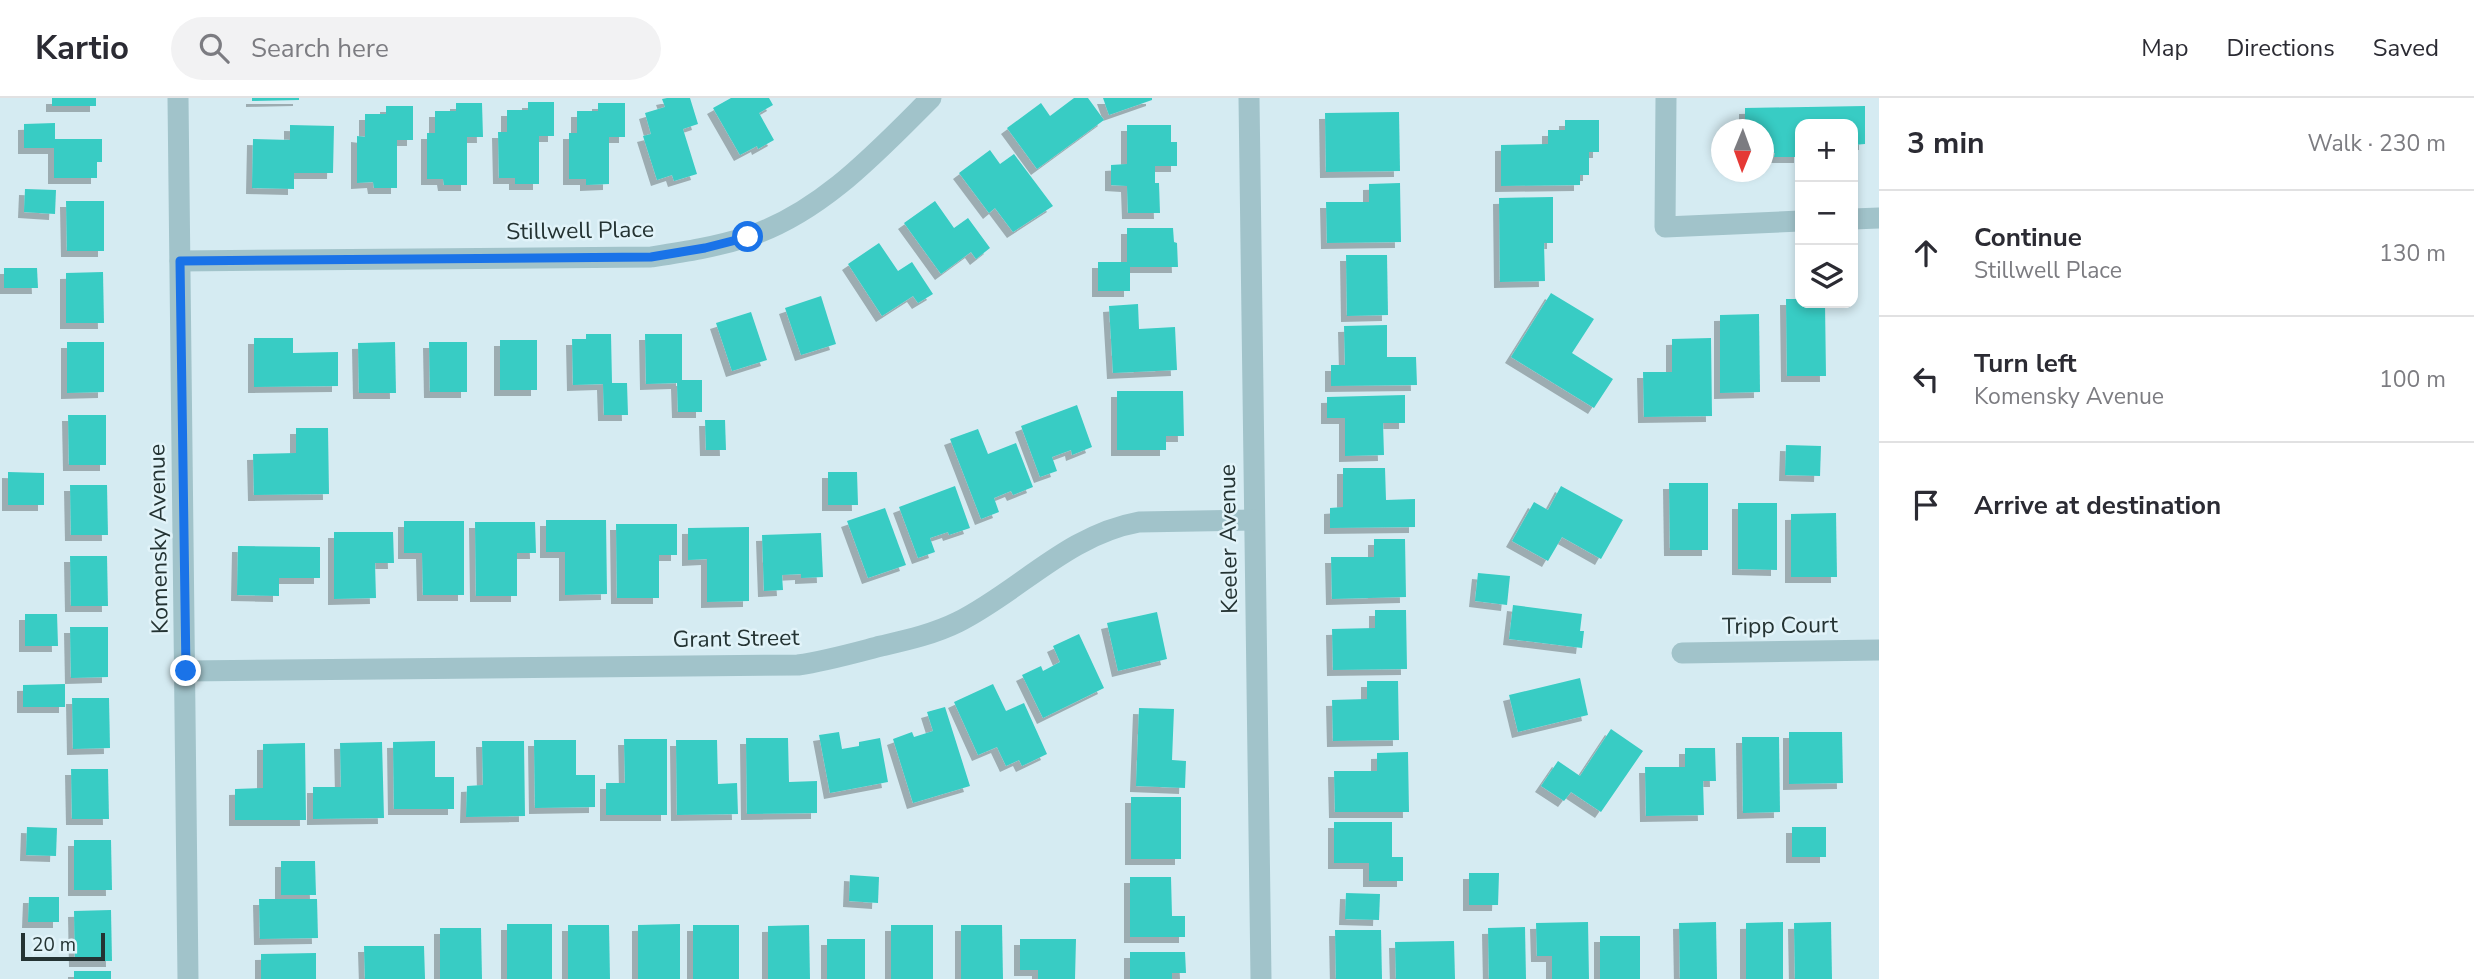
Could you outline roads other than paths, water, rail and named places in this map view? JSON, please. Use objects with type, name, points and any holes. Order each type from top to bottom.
[{"type":"street","name":"Komensky Avenue","points":[[178,98],[188,979]]},
{"type":"street","name":"Stillwell Place","points":[[180,261],[651,257],[705,248],[748,237],[790,218],[867,162],[931,98]]},
{"type":"street","name":"Keeler Avenue","points":[[1250,98],[1261,979]]},
{"type":"street","points":[[1666,98],[1665,227],[1795,221]]},
{"type":"street","points":[[1858,219],[1879,218]]},
{"type":"street","name":"Grant Street","points":[[186,671],[798,665],[822,662],[925,635],[957,622],[988,604],[1067,549],[1122,525],[1139,522],[1254,520]]},
{"type":"street","name":"Tripp Court","points":[[1682,653],[1879,650]]}]
